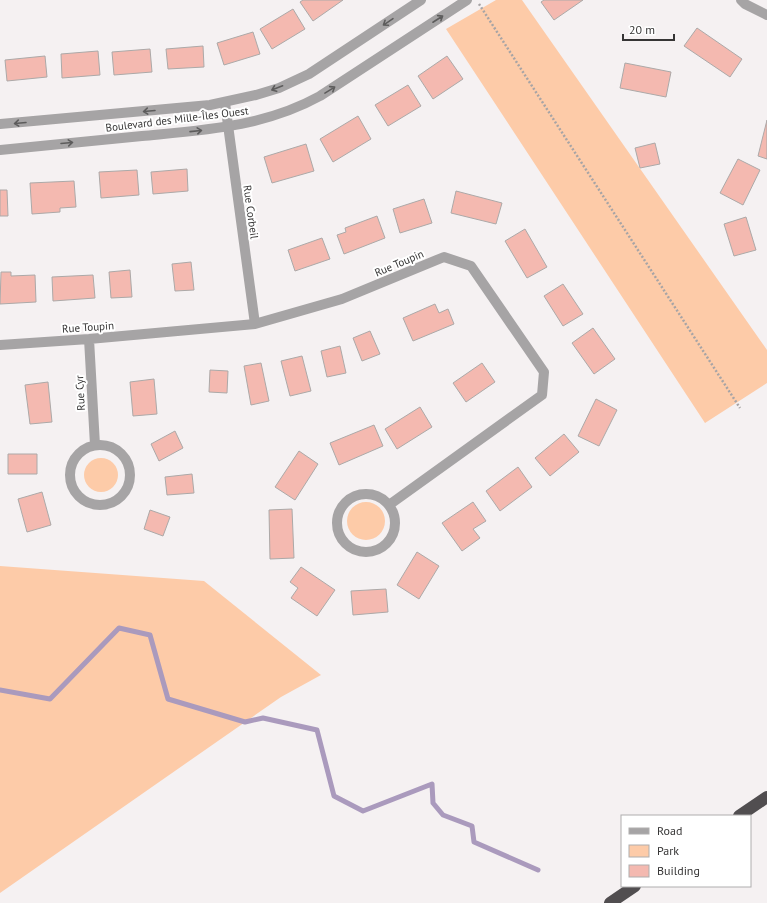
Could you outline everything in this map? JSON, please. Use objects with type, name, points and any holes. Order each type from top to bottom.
[{"type":"highway","points":[[740,815],[767,797]]},
{"type":"highway","points":[[610,903],[634,887]]},
{"type":"street","name":"Boulevard des Mille-Îles Ouest","points":[[0,124],[225,103],[268,91],[308,74],[421,0]]},
{"type":"street","name":"Boulevard des Mille-Îles Ouest","points":[[0,150],[200,131],[228,127],[269,118],[307,104],[337,86],[467,0]]},
{"type":"street","points":[[741,0],[745,4],[767,15]]},
{"type":"street","name":"Rue Corbeil","points":[[225,103],[255,324]]},
{"type":"street","name":"Rue Toupin","points":[[0,345],[89,339],[255,324],[342,300],[444,257],[471,266],[544,372],[542,395],[389,505]]},
{"type":"street","name":"Rue Cyr","points":[[89,339],[95,445]]},
{"type":"street","points":[[95,445],[107,446],[117,450],[124,457],[129,466],[130,473],[129,484],[124,493],[113,502],[103,505],[88,502],[77,494],[72,485],[70,474],[72,465],[77,456],[85,449],[95,445]]},
{"type":"street","points":[[362,494],[372,494],[382,498],[389,505],[393,512],[395,522],[394,532],[389,541],[379,549],[370,552],[360,552],[345,544],[339,535],[337,527],[337,517],[344,504],[351,498],[362,494]]},
{"type":"path","points":[[480,5],[740,408]]},
{"type":"green space","points":[[496,0],[522,0],[767,350],[767,383],[705,423],[446,29]]},
{"type":"green space","points":[[98,458],[104,458],[108,459],[115,465],[118,475],[117,482],[111,489],[104,492],[98,492],[94,491],[87,485],[84,478],[84,472],[85,468],[91,461]]},
{"type":"green space","points":[[366,502],[376,505],[382,511],[385,521],[382,531],[376,537],[366,540],[356,537],[350,531],[347,521],[350,511],[356,505]]},
{"type":"green space","points":[[0,566],[204,581],[321,675],[281,697],[0,893]]},
{"type":"building","points":[[303,0],[343,0],[313,21],[300,2]]},
{"type":"building","points":[[544,0],[583,0],[554,20],[541,2]]},
{"type":"building","points":[[293,9],[305,29],[272,49],[260,29]]},
{"type":"building","points":[[697,28],[742,59],[730,77],[684,46]]},
{"type":"building","points":[[253,32],[260,54],[224,65],[217,43]]},
{"type":"building","points":[[203,46],[204,67],[168,69],[166,49]]},
{"type":"building","points":[[150,49],[152,72],[114,75],[112,52]]},
{"type":"building","points":[[98,51],[100,75],[62,78],[61,54]]},
{"type":"building","points":[[45,56],[47,77],[7,81],[5,60]]},
{"type":"building","points":[[447,56],[463,79],[433,99],[418,76]]},
{"type":"building","points":[[625,63],[671,72],[666,97],[620,88]]},
{"type":"building","points":[[408,85],[421,106],[388,126],[375,105]]},
{"type":"building","points":[[358,116],[371,139],[333,162],[320,139]]},
{"type":"building","points":[[767,120],[767,159],[758,156]]},
{"type":"building","points":[[655,143],[660,164],[640,168],[635,148]]},
{"type":"building","points":[[306,144],[314,171],[272,183],[264,157]]},
{"type":"building","points":[[738,159],[760,170],[743,205],[720,193]]},
{"type":"building","points":[[187,169],[188,191],[153,194],[151,172]]},
{"type":"building","points":[[137,170],[139,195],[101,198],[99,172]]},
{"type":"building","points":[[74,181],[76,207],[60,208],[60,212],[32,214],[30,183]]},
{"type":"building","points":[[0,190],[7,190],[8,216],[0,216]]},
{"type":"building","points":[[456,191],[502,203],[496,224],[451,213]]},
{"type":"building","points":[[424,199],[432,223],[400,233],[393,209]]},
{"type":"building","points":[[377,216],[385,238],[344,254],[337,235],[346,232],[345,228]]},
{"type":"building","points":[[746,217],[756,250],[734,256],[724,224]]},
{"type":"building","points":[[525,229],[547,267],[527,278],[505,241]]},
{"type":"building","points":[[322,238],[330,259],[295,271],[288,250]]},
{"type":"building","points":[[191,262],[194,290],[175,291],[172,264]]},
{"type":"building","points":[[130,270],[132,297],[111,298],[109,272]]},
{"type":"building","points":[[1,272],[11,272],[11,276],[35,275],[36,302],[0,304]]},
{"type":"building","points":[[93,275],[95,298],[53,301],[52,277]]},
{"type":"building","points":[[563,284],[583,314],[563,326],[544,296]]},
{"type":"building","points":[[435,304],[439,313],[448,309],[454,324],[413,341],[403,318]]},
{"type":"building","points":[[593,328],[615,359],[594,374],[572,343]]},
{"type":"building","points":[[370,331],[380,354],[362,361],[353,338]]},
{"type":"building","points":[[340,346],[346,373],[327,377],[321,351]]},
{"type":"building","points":[[302,356],[311,391],[290,396],[281,361]]},
{"type":"building","points":[[261,363],[269,401],[251,405],[244,366]]},
{"type":"building","points":[[482,363],[495,382],[466,402],[453,383]]},
{"type":"building","points":[[210,370],[228,371],[227,393],[209,392]]},
{"type":"building","points":[[154,379],[157,414],[133,416],[130,382]]},
{"type":"building","points":[[48,382],[52,422],[30,424],[25,385]]},
{"type":"building","points":[[596,399],[617,410],[599,446],[578,436]]},
{"type":"building","points":[[420,407],[432,427],[397,449],[385,429]]},
{"type":"building","points":[[374,425],[383,446],[339,465],[330,443]]},
{"type":"building","points":[[175,431],[183,448],[159,461],[151,444]]},
{"type":"building","points":[[564,434],[579,452],[550,476],[535,458]]},
{"type":"building","points":[[299,451],[318,464],[295,500],[275,487]]},
{"type":"building","points":[[8,454],[37,454],[37,474],[8,474]]},
{"type":"building","points":[[518,467],[532,487],[500,511],[486,491]]},
{"type":"building","points":[[192,474],[194,493],[167,495],[165,477]]},
{"type":"building","points":[[42,492],[51,525],[27,532],[18,499]]},
{"type":"building","points":[[473,502],[486,521],[473,529],[480,538],[462,551],[442,523]]},
{"type":"building","points":[[292,509],[294,558],[270,559],[269,510]]},
{"type":"building","points":[[150,510],[170,517],[163,536],[144,529]]},
{"type":"building","points":[[417,552],[439,566],[419,599],[397,585]]},
{"type":"building","points":[[301,567],[335,590],[317,616],[291,598],[298,588],[290,582]]},
{"type":"building","points":[[386,589],[388,612],[353,615],[351,591]]},
{"type":"waterway","points":[[0,690],[50,699],[119,628],[150,635],[168,699],[245,722],[263,718],[317,730],[334,796],[363,811],[432,784],[433,803],[443,815],[472,826],[474,842],[538,870]]}]
